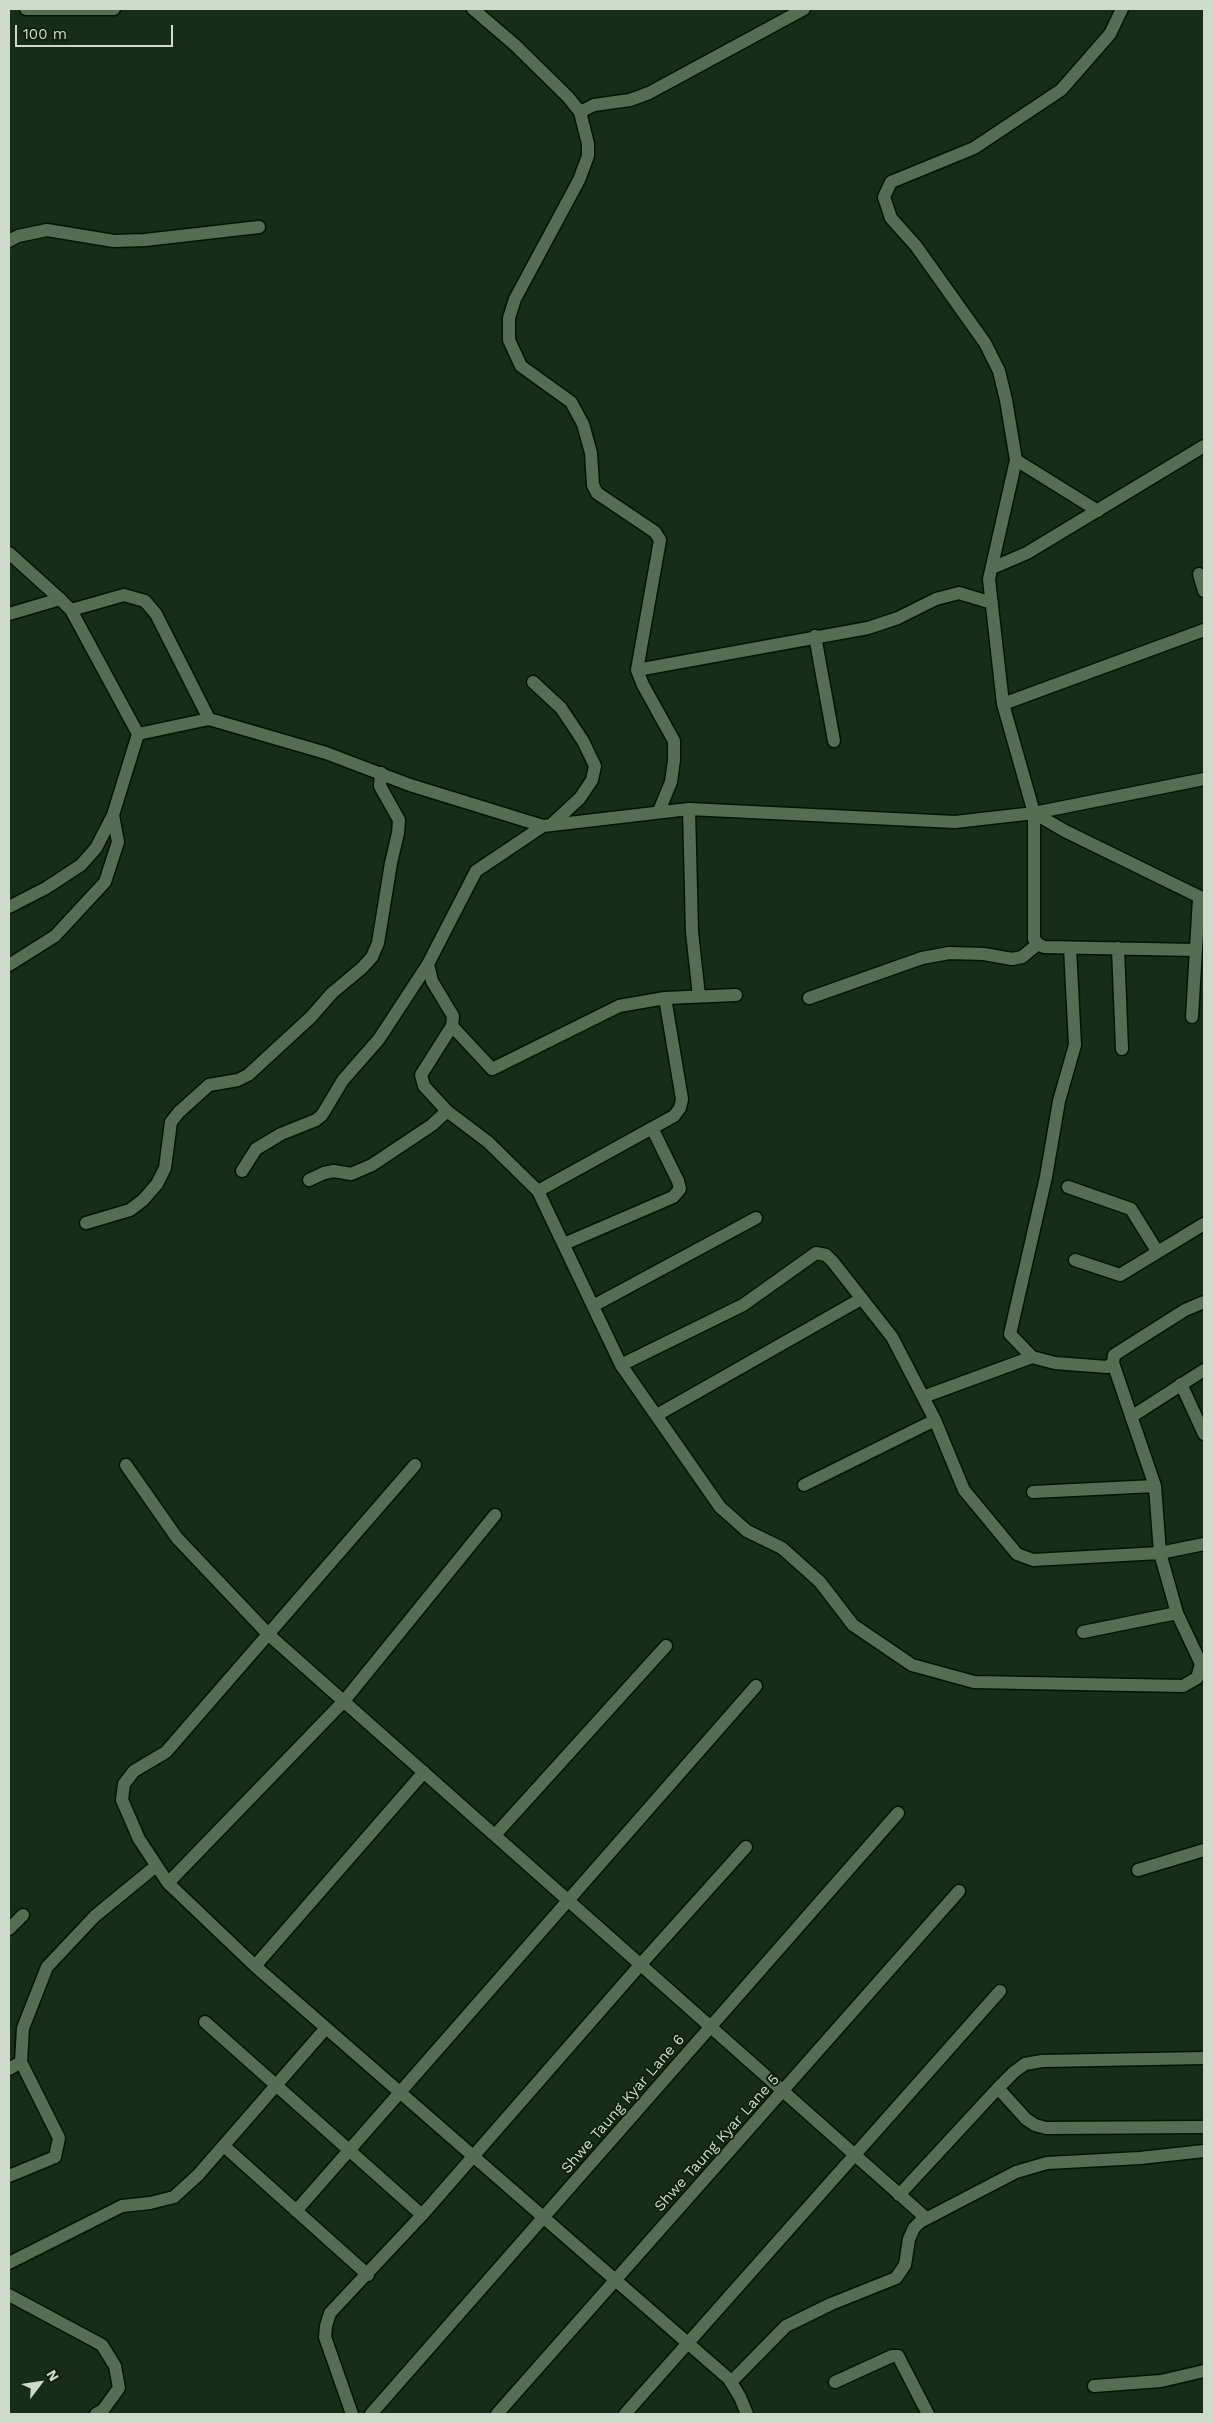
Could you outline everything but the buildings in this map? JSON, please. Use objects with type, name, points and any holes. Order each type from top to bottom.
[{"type":"street","points":[[26,9],[114,9]]},
{"type":"street","points":[[473,9],[515,45],[568,97],[580,112],[588,156],[579,180],[515,299],[508,318],[509,340],[521,366],[571,402],[583,424],[588,443],[593,485],[597,493],[655,532],[660,540],[637,670],[643,685],[674,741],[674,760],[670,782],[659,811]]},
{"type":"street","points":[[580,112],[594,105],[630,100],[649,93],[804,9]]},
{"type":"street","points":[[1122,9],[1110,34],[1061,90],[974,148],[891,182],[884,197],[891,218],[916,246],[985,343],[999,371],[1016,460],[989,579],[1003,704],[1034,813],[1034,939],[1038,944],[1070,948],[1195,950]]},
{"type":"street","points":[[9,241],[18,236],[46,230],[114,240],[145,240],[259,227]]},
{"type":"street","points":[[992,568],[1027,553],[1204,446]]},
{"type":"street","points":[[1016,460],[1098,511]]},
{"type":"street","points":[[9,553],[72,610],[138,734],[113,815],[96,848],[81,865],[46,888],[9,907]]},
{"type":"street","points":[[1200,574],[1204,591]]},
{"type":"street","points":[[637,670],[868,628],[898,618],[936,599],[959,593],[992,603]]},
{"type":"street","points":[[72,610],[124,595],[145,601],[156,614],[209,719]]},
{"type":"street","points":[[9,614],[60,598]]},
{"type":"street","points":[[1003,704],[1204,630]]},
{"type":"street","points":[[816,636],[834,741]]},
{"type":"street","points":[[242,1171],[256,1149],[281,1134],[316,1120],[322,1115],[343,1080],[380,1039],[428,964],[476,871],[548,825],[580,798],[592,780],[596,766],[583,741],[561,708],[533,682]]},
{"type":"street","points":[[138,734],[209,719],[326,752],[410,785],[548,825],[689,809],[955,822],[1034,813],[1204,779]]},
{"type":"street","points":[[86,1223],[130,1210],[144,1200],[158,1184],[165,1168],[171,1122],[179,1112],[209,1085],[238,1080],[256,1069],[372,957],[378,943],[399,820],[380,786],[381,773]]},
{"type":"street","points":[[689,809],[692,932],[699,996]]},
{"type":"street","points":[[1034,813],[1202,899],[1195,950],[1192,1016]]},
{"type":"street","points":[[9,965],[55,936],[105,882],[118,842],[113,815]]},
{"type":"street","points":[[809,998],[922,958],[949,953],[984,954],[1012,958],[1022,957],[1038,944]]},
{"type":"street","points":[[1070,948],[1075,1045],[1059,1101],[1046,1177],[1010,1334],[1032,1357],[1055,1363],[1106,1367],[1113,1363]]},
{"type":"street","points":[[1118,948],[1122,1049]]},
{"type":"street","points":[[428,964],[432,981],[453,1016],[452,1026],[421,1075],[424,1086],[447,1111],[488,1142],[538,1191],[621,1365],[720,1507],[747,1531],[782,1548],[820,1582],[853,1625],[912,1665],[974,1682],[1183,1686],[1197,1678],[1201,1664],[1178,1613],[1160,1553],[1155,1486],[1113,1363],[1114,1355],[1185,1310],[1204,1302]]},
{"type":"street","points":[[452,1026],[492,1069],[619,1006],[665,998],[736,995]]},
{"type":"street","points":[[538,1191],[674,1116],[680,1108],[682,1098],[665,998]]},
{"type":"street","points":[[309,1180],[329,1172],[351,1174],[372,1165],[432,1125],[447,1111]]},
{"type":"street","points":[[564,1244],[673,1198],[680,1190],[678,1181],[652,1128]]},
{"type":"street","points":[[1068,1187],[1131,1209],[1157,1251]]},
{"type":"street","points":[[593,1306],[756,1218]]},
{"type":"street","points":[[1075,1260],[1120,1275],[1204,1224]]},
{"type":"street","points":[[621,1365],[743,1305],[816,1253],[826,1255],[892,1337],[935,1420],[964,1490],[1017,1554],[1033,1560],[1160,1553],[1204,1544]]},
{"type":"street","points":[[656,1416],[861,1299]]},
{"type":"street","points":[[923,1396],[1032,1357]]},
{"type":"street","points":[[1131,1416],[1204,1370]]},
{"type":"street","points":[[1181,1384],[1204,1434]]},
{"type":"street","points":[[804,1485],[935,1420]]},
{"type":"street","points":[[126,1465],[177,1538],[269,1635],[926,2218]]},
{"type":"street","points":[[415,1465],[166,1752],[134,1771],[124,1784],[122,1800],[139,1839],[168,1883],[256,1966],[731,2382],[747,2414]]},
{"type":"street","points":[[1033,1492],[1155,1486]]},
{"type":"street","points":[[168,1883],[344,1702],[495,1515]]},
{"type":"street","points":[[1082,1632],[1178,1613]]},
{"type":"street","points":[[495,1835],[666,1646]]},
{"type":"street","points":[[296,2211],[756,1686]]},
{"type":"street","points":[[256,1966],[424,1772]]},
{"type":"street","name":"Shwe Taung Kyar Lane 6","points":[[371,2414],[544,2219],[898,1813]]},
{"type":"street","points":[[352,2414],[325,2337],[330,2313],[368,2275],[422,2215],[746,1847]]},
{"type":"street","points":[[1138,1870],[1204,1850]]},
{"type":"street","points":[[9,2176],[55,2157],[59,2138],[21,2062],[22,2028],[47,1967],[95,1916],[156,1866]]},
{"type":"street","name":"Shwe Taung Kyar Lane 5","points":[[497,2414],[959,1892]]},
{"type":"street","points":[[9,1928],[23,1915]]},
{"type":"street","points":[[625,2414],[1000,1991]]},
{"type":"street","points":[[205,2022],[422,2215]]},
{"type":"street","points":[[9,2264],[122,2206],[150,2203],[174,2197],[198,2175],[326,2028]]},
{"type":"street","points":[[900,2195],[998,2088],[1025,2064],[1042,2061],[1204,2058]]},
{"type":"street","points":[[9,2069],[21,2062]]},
{"type":"street","points":[[998,2088],[1026,2120],[1035,2126],[1046,2128],[1204,2126]]},
{"type":"street","points":[[224,2146],[368,2275]]},
{"type":"street","points":[[731,2382],[786,2326],[831,2304],[896,2278],[905,2265],[909,2240],[914,2228],[926,2218],[1008,2176],[1038,2164],[1140,2158],[1204,2151]]},
{"type":"street","points":[[9,2295],[102,2345],[115,2366],[119,2388],[103,2410],[96,2414]]},
{"type":"street","points":[[835,2382],[892,2356],[898,2356],[927,2414]]},
{"type":"street","points":[[1094,2386],[1161,2381],[1204,2371]]}]
